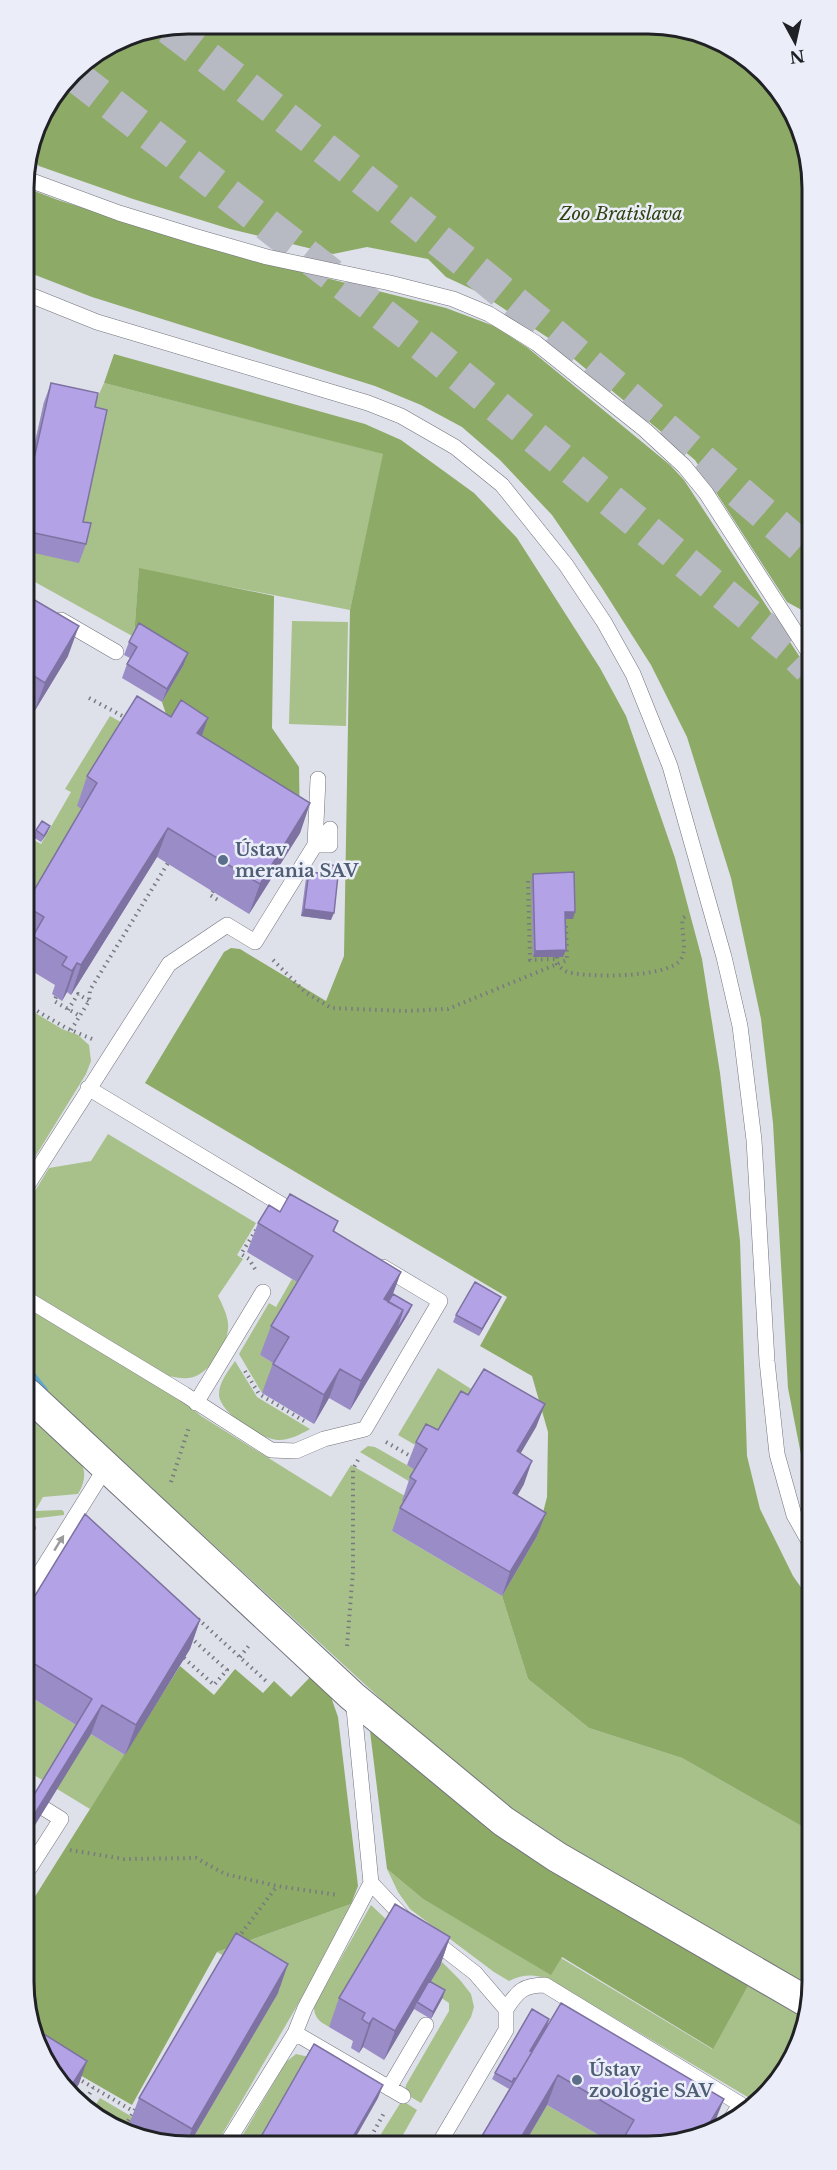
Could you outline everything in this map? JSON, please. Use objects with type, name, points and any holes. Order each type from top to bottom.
[{"type":"street","points":[[34,1400],[352,1696],[503,1821],[557,1857],[801,1998]]},
{"type":"lane","points":[[35,182],[119,213],[197,237],[267,257],[453,299],[489,314],[536,343],[645,430],[684,466],[712,503],[802,642]]},
{"type":"lane","points":[[35,297],[97,322],[368,403],[401,416],[456,447],[502,485],[566,565],[604,622],[633,674],[670,766],[711,909],[740,1026],[751,1117],[767,1361],[777,1454],[794,1515],[802,1529]]},
{"type":"lane","points":[[46,611],[116,652]]},
{"type":"lane","points":[[34,1174],[169,964],[226,925],[255,942],[315,845],[318,779]]},
{"type":"lane","points":[[315,845],[330,845],[330,830]]},
{"type":"lane","points":[[88,1088],[313,1224]]},
{"type":"lane","points":[[34,1304],[271,1450],[296,1451],[324,1439],[365,1429],[440,1301],[371,1260]]},
{"type":"lane","points":[[196,1403],[263,1292]]},
{"type":"lane","points":[[34,1582],[106,1467]]},
{"type":"lane","points":[[231,2136],[295,2033],[305,2008],[371,1883],[352,1696]]},
{"type":"lane","points":[[35,1845],[61,1819],[37,1803]]},
{"type":"lane","points":[[371,1883],[401,1916],[476,1973],[506,2009]]},
{"type":"lane","points":[[444,2136],[506,2030],[506,2009],[514,1996],[530,1985],[546,1985],[740,2104],[738,2107]]},
{"type":"lane","points":[[295,2033],[396,2092],[426,2025]]},
{"type":"path","points":[[88,698],[134,723]]},
{"type":"path","points":[[71,1030],[89,1001],[90,990],[168,863]]},
{"type":"path","points":[[528,881],[530,960],[567,960],[566,923]]},
{"type":"path","points":[[213,891],[210,895],[223,903]]},
{"type":"path","points":[[557,960],[567,972],[606,975],[655,972],[672,967],[681,961],[684,952],[681,927],[683,918],[689,914],[711,909]]},
{"type":"path","points":[[255,942],[305,992],[331,1008],[352,1011],[448,1009],[557,960]]},
{"type":"path","points":[[68,1010],[78,994],[89,1001]]},
{"type":"path","points":[[56,997],[54,1001],[80,1017]]},
{"type":"path","points":[[35,1009],[71,1030],[115,1048]]},
{"type":"path","points":[[245,1256],[241,1254],[258,1226],[265,1231]]},
{"type":"path","points":[[243,1367],[259,1394],[312,1426]]},
{"type":"path","points":[[177,1465],[196,1403]]},
{"type":"path","points":[[397,1448],[412,1457]]},
{"type":"path","points":[[346,1657],[353,1571],[353,1469],[358,1460]]},
{"type":"path","points":[[191,1612],[266,1681]]},
{"type":"path","points":[[184,1658],[214,1685],[227,1670],[186,1634]]},
{"type":"path","points":[[69,1850],[124,1859],[196,1858],[225,1874],[278,1886],[363,1899]]},
{"type":"path","points":[[234,1942],[278,1886]]},
{"type":"path","points":[[70,2074],[134,2111]]},
{"type":"path","points":[[87,2098],[93,2088]]},
{"type":"path","points":[[371,2136],[396,2092]]},
{"type":"path","points":[[127,2123],[139,2101]]},
{"type":"green space","name":"Zoo Bratislava","points":[[649,34],[679,37],[708,46],[726,55],[758,79],[782,111],[791,129],[801,168],[802,610],[787,602],[695,460],[550,339],[480,293],[446,277],[428,259],[367,247],[333,254],[230,229],[133,199],[37,164],[46,129],[60,103],[79,79],[111,55],[129,46],[158,37],[178,35]]},
{"type":"green space","points":[[35,191],[230,254],[446,308],[494,326],[528,348],[670,465],[684,480],[802,660],[802,1460],[788,1388],[773,1123],[761,1019],[731,878],[687,737],[651,665],[552,515],[500,460],[462,427],[421,405],[375,386],[92,297],[35,275]]},
{"type":"green space","points":[[114,354],[365,424],[401,440],[474,493],[517,538],[600,668],[626,716],[675,858],[702,959],[720,1073],[740,1241],[747,1456],[760,1509],[793,1576],[802,1589],[802,1826],[682,1758],[589,1728],[528,1679],[502,1596],[537,1536],[547,1497],[548,1432],[532,1376],[480,1346],[507,1297],[145,1083],[224,952],[231,948],[240,949],[326,1001],[344,956],[350,610],[383,454],[104,383]]},
{"type":"green space","points":[[104,383],[384,454],[350,610],[139,569],[134,637],[35,582],[35,443],[44,402],[91,412]]},
{"type":"green space","points":[[139,568],[274,596],[272,728],[299,767],[300,833],[187,762],[171,729],[162,702],[183,666],[134,637]]},
{"type":"green space","points":[[292,621],[348,622],[346,726],[289,724]]},
{"type":"green space","points":[[110,716],[126,725],[87,812],[35,900],[35,841],[41,844],[71,792],[65,789]]},
{"type":"green space","points":[[35,1013],[62,1029],[78,1035],[89,1045],[91,1061],[86,1074],[34,1158]]},
{"type":"green space","points":[[108,1134],[256,1223],[237,1255],[243,1259],[218,1296],[228,1323],[226,1338],[215,1360],[195,1377],[169,1376],[34,1294],[34,1192],[49,1168],[91,1161]]},
{"type":"green space","points":[[292,1279],[302,1285],[260,1355],[278,1366],[262,1393],[239,1354],[269,1303],[276,1307]]},
{"type":"green space","points":[[34,1312],[186,1403],[201,1416],[331,1497],[351,1465],[405,1496],[408,1504],[392,1531],[502,1596],[528,1679],[589,1728],[682,1758],[802,1826],[802,1983],[579,1855],[510,1810],[446,1759],[45,1390],[34,1377]]},
{"type":"green space","points":[[235,1361],[257,1397],[310,1429],[287,1439],[272,1439],[253,1431],[233,1417],[221,1401],[219,1390]]},
{"type":"green space","points":[[438,1368],[476,1392],[429,1453],[398,1435]]},
{"type":"green space","points":[[34,1417],[68,1447],[84,1471],[83,1483],[78,1494],[43,1497],[35,1511],[62,1510],[64,1515],[34,1518]]},
{"type":"green space","points":[[368,1446],[375,1447],[419,1472],[412,1483],[360,1452]]},
{"type":"green space","points":[[180,1666],[214,1695],[235,1669],[263,1693],[274,1681],[291,1697],[314,1673],[330,1694],[338,1717],[358,1886],[351,1904],[217,1952],[132,2105],[57,2062],[54,2056],[58,2049],[44,2034],[36,2002],[34,1898]]},
{"type":"green space","points":[[34,1699],[125,1755],[90,1809],[34,1775]]},
{"type":"green space","points":[[370,1731],[481,1821],[749,1984],[713,2049],[562,1957],[551,1975],[423,1899],[387,1869]]},
{"type":"green space","points":[[387,1869],[423,1899],[551,1974],[561,1958],[712,2049],[749,1984],[800,2013],[787,2050],[771,2075],[749,2098],[549,1979],[529,1975],[509,1981],[410,1909],[398,1892]]},
{"type":"green space","points":[[351,1904],[301,1999],[221,2136],[194,2136],[280,1988],[217,1952]]},
{"type":"green space","points":[[371,1905],[390,1923],[443,1963],[471,1994],[474,2007],[471,2017],[421,2103],[409,2096],[405,2090],[449,2011],[449,2003],[427,1988],[439,1966],[384,1934],[329,2027],[315,2014],[314,2006]]},
{"type":"green space","points":[[296,2054],[309,2057],[264,2136],[242,2136],[286,2062]]},
{"type":"green space","points":[[100,2098],[134,2118],[138,2127],[120,2120],[96,2105]]},
{"type":"green space","points":[[401,2102],[417,2110],[402,2136],[380,2136]]},
{"type":"green space","points":[[547,2105],[600,2136],[529,2136]]},
{"type":"building","points":[[51,383],[98,393],[95,407],[107,410],[83,522],[91,523],[86,544],[35,533],[35,455]]},
{"type":"building","points":[[35,600],[79,626],[45,683],[35,677]]},
{"type":"building","points":[[139,623],[188,653],[167,689],[127,664],[137,647],[129,642]]},
{"type":"building","name":"Ústav merania SAV","points":[[137,696],[171,717],[181,700],[208,718],[197,733],[310,803],[260,884],[168,828],[81,965],[77,963],[72,971],[62,965],[67,957],[35,937],[44,917],[35,911],[35,889],[97,783],[87,776]]},
{"type":"building","points":[[42,821],[50,826],[44,836],[36,830]]},
{"type":"building","points":[[330,865],[339,866],[334,913],[304,909],[309,872],[329,874]]},
{"type":"building","points":[[574,872],[575,912],[565,912],[566,950],[535,951],[533,874]]},
{"type":"building","points":[[290,1194],[338,1221],[333,1231],[401,1272],[384,1299],[403,1310],[361,1381],[340,1369],[324,1395],[273,1364],[289,1337],[271,1326],[313,1256],[258,1223],[269,1205],[280,1212]]},
{"type":"building","points":[[475,1282],[501,1297],[482,1329],[456,1315]]},
{"type":"building","points":[[393,1294],[412,1305],[395,1333],[403,1310],[388,1302]]},
{"type":"building","points":[[484,1369],[545,1404],[517,1451],[532,1461],[513,1493],[546,1513],[510,1572],[400,1508],[416,1481],[410,1477],[427,1449],[416,1442],[426,1424],[438,1430],[461,1391],[468,1395]]},
{"type":"building","points":[[85,1514],[200,1620],[136,1725],[102,1705],[34,1815],[34,1795],[92,1699],[34,1664],[34,1597]]},
{"type":"building","points":[[395,1904],[450,1937],[395,2031],[373,2018],[369,2024],[362,2019],[365,2013],[339,1998]]},
{"type":"building","points":[[236,1933],[288,1964],[192,2129],[139,2098]]},
{"type":"building","points":[[429,1981],[445,1990],[433,2012],[417,2002]]},
{"type":"building","points":[[561,2003],[724,2099],[708,2124],[669,2134],[625,2136],[634,2120],[558,2075],[522,2136],[482,2136]]},
{"type":"building","points":[[532,2009],[549,2019],[530,2051],[532,2052],[512,2082],[495,2073]]},
{"type":"building","points":[[44,2034],[87,2061],[73,2083],[55,2059]]},
{"type":"building","points":[[314,2044],[383,2085],[353,2136],[261,2136]]},
{"type":"waterway","points":[[34,1380],[43,1391]]},
{"type":"tunnel","points":[[178,35],[333,155],[494,285],[802,547]]},
{"type":"tunnel","points":[[79,79],[435,355],[802,661]]},
{"type":"place","name":"Ústav merania SAV","points":[[223,860]]},
{"type":"place","name":"Ústav zoológie SAV","points":[[577,2080]]}]
